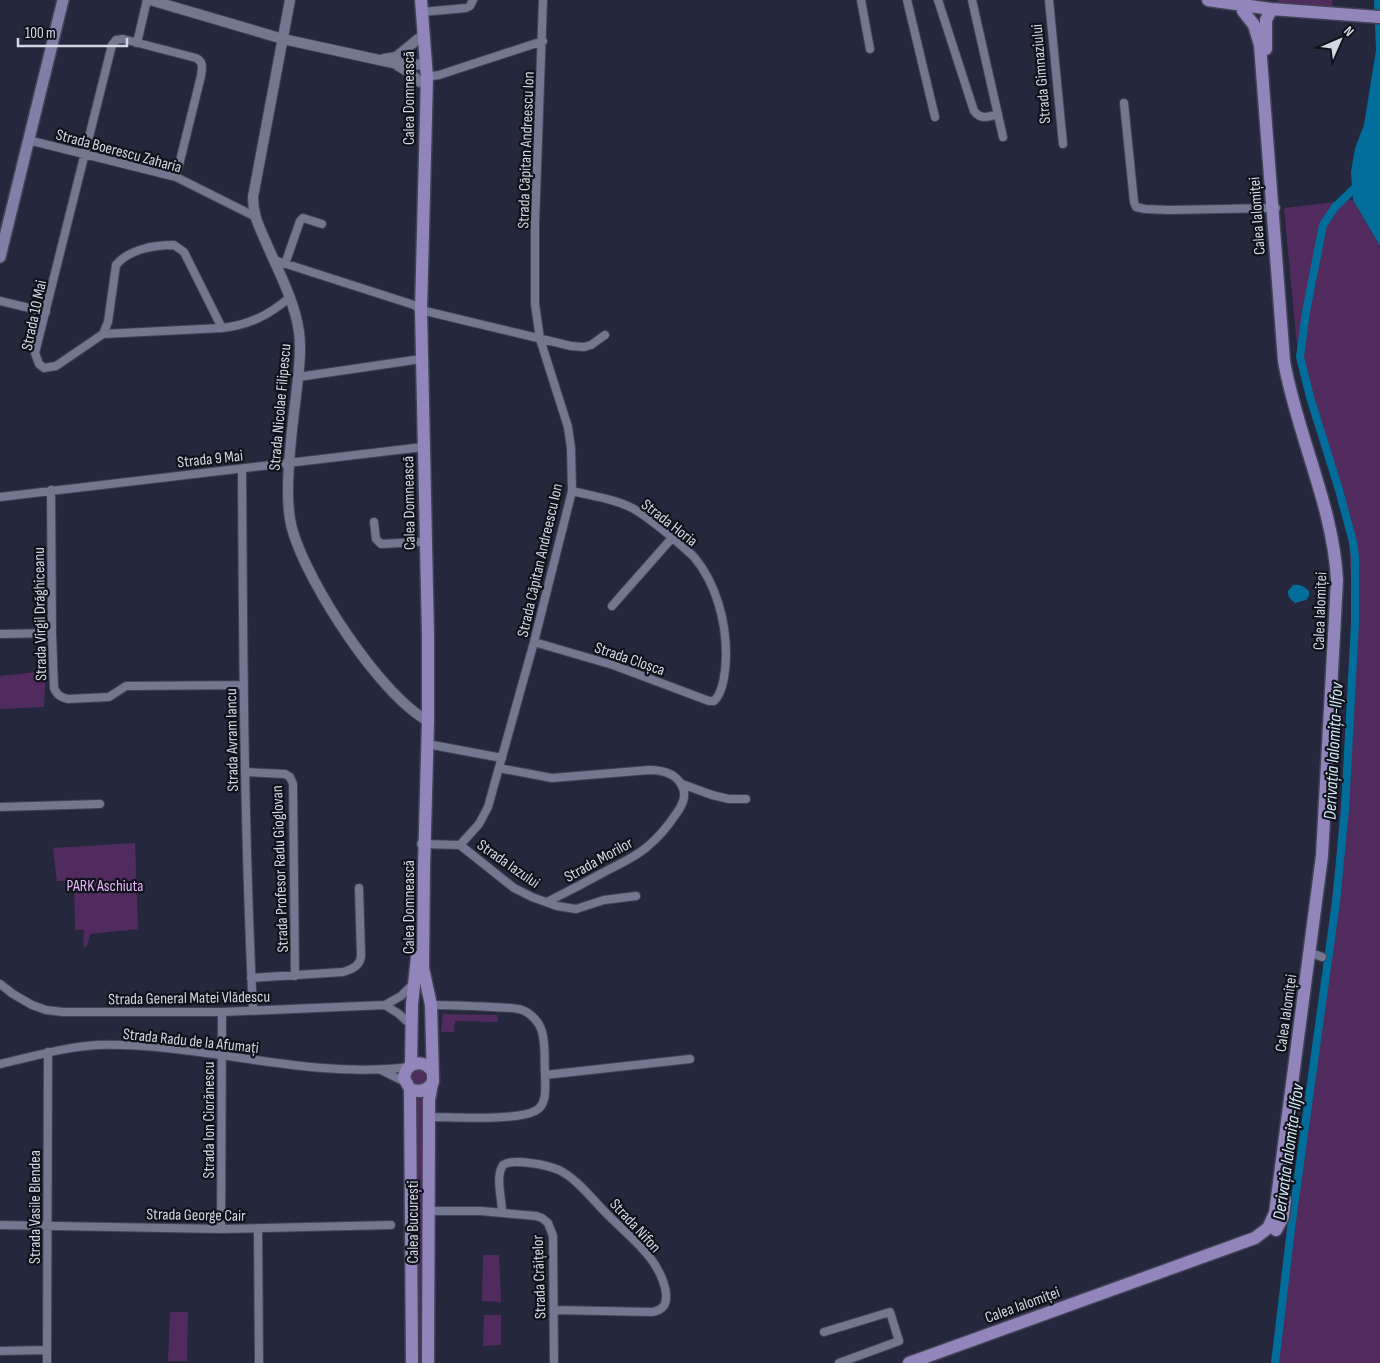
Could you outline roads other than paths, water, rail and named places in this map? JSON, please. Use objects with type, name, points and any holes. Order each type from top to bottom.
[{"type":"main road","points":[[0,257],[63,0]]},
{"type":"main road","points":[[1208,0],[1269,12]]},
{"type":"main road","points":[[1226,3],[1243,11],[1330,12],[1380,17]]},
{"type":"main road","points":[[418,6],[418,39],[422,76]]},
{"type":"main road","name":"Calea Domnească","points":[[418,6],[422,76],[417,307],[420,447],[428,620],[422,844],[424,968],[431,1004]]},
{"type":"main road","name":"Calea Ialomiței","points":[[1243,11],[1254,25],[1262,41],[1286,370],[1293,401],[1333,539],[1337,580],[1322,856],[1275,1213],[1269,1231]]},
{"type":"main road","points":[[1262,41],[1271,18],[1269,12]]},
{"type":"main road","points":[[1262,41],[1269,12]]},
{"type":"main road","name":"Calea Ialomiței","points":[[1269,1231],[1320,956],[1332,829],[1344,624],[1343,558],[1336,522],[1299,399],[1290,359],[1275,208]]},
{"type":"main road","name":"Calea Domnească","points":[[410,1066],[411,1025],[417,968],[427,744],[419,542],[420,447]]},
{"type":"main road","name":"Calea București","points":[[428,1363],[429,1122],[432,1077],[431,1004]]},
{"type":"main road","points":[[416,1063],[426,1064],[432,1077],[430,1086],[423,1091],[414,1091],[408,1085],[405,1074],[410,1066],[416,1063]]},
{"type":"main road","name":"Calea București","points":[[408,1085],[412,1363]]},
{"type":"main road","name":"Calea Ialomiței","points":[[909,1363],[1269,1231]]},
{"type":"main road","name":"Calea Ialomiței","points":[[932,1363],[1269,1231]]},
{"type":"street","points":[[137,43],[149,0],[283,39],[393,63],[422,76]]},
{"type":"street","name":"Strada Nicolae Filipescu","points":[[290,0],[254,188],[254,216],[289,298],[299,333],[298,377],[288,463],[290,522],[301,554],[335,616],[359,650],[398,696],[425,720]]},
{"type":"street","points":[[418,6],[466,8],[470,6],[473,0]]},
{"type":"street","name":"Strada Căpitan Andreescu Ion","points":[[460,845],[484,816],[534,642],[572,491],[572,456],[568,428],[540,339],[535,304],[534,283],[543,0]]},
{"type":"street","points":[[861,0],[870,49]]},
{"type":"street","points":[[907,0],[935,117]]},
{"type":"street","points":[[938,0],[974,111],[982,118],[998,114]]},
{"type":"street","points":[[972,0],[1003,137]]},
{"type":"street","name":"Strada Gimnaziului","points":[[1049,0],[1063,144]]},
{"type":"street","name":"Strada 10 Mai","points":[[103,334],[56,366],[44,368],[39,364],[35,353],[113,43],[120,39],[196,58],[202,62],[203,66],[176,177]]},
{"type":"street","points":[[378,60],[396,57],[418,39]]},
{"type":"street","points":[[393,63],[410,73],[422,76],[482,62],[543,41]]},
{"type":"street","points":[[1124,103],[1136,207],[1180,210],[1275,208]]},
{"type":"street","name":"Strada Boerescu Zaharia","points":[[28,140],[176,177],[254,216]]},
{"type":"street","points":[[285,264],[300,221],[303,218],[322,224]]},
{"type":"street","points":[[222,328],[184,252],[174,245],[161,245],[134,252],[120,260],[116,265],[108,322],[103,334],[222,328],[242,325],[257,320],[289,298]]},
{"type":"street","points":[[274,260],[417,307],[540,339],[584,347],[591,345],[605,335]]},
{"type":"street","points":[[0,301],[46,312]]},
{"type":"street","points":[[298,377],[418,360]]},
{"type":"street","name":"Strada 9 Mai","points":[[0,497],[420,447]]},
{"type":"street","name":"Strada Avram Iancu","points":[[242,469],[245,772],[253,1011]]},
{"type":"street","name":"Strada Virgil Drăghiceanu","points":[[51,490],[52,633],[54,688],[57,694],[62,698],[68,699],[109,697],[126,686],[244,685]]},
{"type":"street","name":"Strada Horia","points":[[572,491],[623,504],[635,510],[695,558],[706,575],[717,600],[724,624],[726,647],[725,673],[717,699]]},
{"type":"street","points":[[374,522],[376,539],[381,544],[419,542]]},
{"type":"street","points":[[612,606],[672,538]]},
{"type":"street","points":[[0,634],[52,633]]},
{"type":"street","name":"Strada Cloșca","points":[[534,642],[614,665],[708,701],[717,699]]},
{"type":"street","points":[[427,744],[502,758]]},
{"type":"street","points":[[499,768],[552,778],[655,770],[670,773],[682,784],[712,795],[729,799],[746,799]]},
{"type":"street","name":"Strada Profesor Radu Gioglovan","points":[[245,772],[285,774],[293,784],[295,976]]},
{"type":"street","name":"Strada Morilor","points":[[547,902],[632,858],[649,846],[667,827],[680,808],[684,800],[682,784]]},
{"type":"street","points":[[0,807],[100,804]]},
{"type":"street","name":"Strada Iazului","points":[[422,844],[460,845],[514,888],[532,897],[566,908],[576,909],[604,900],[636,896]]},
{"type":"street","name":"Strada Profesor Radu Gioglovan","points":[[251,978],[295,976],[351,970],[359,963],[361,955],[359,888]]},
{"type":"street","points":[[411,1025],[385,1005],[401,996],[415,982]]},
{"type":"street","name":"Strada General Matei Vlădescu","points":[[0,984],[32,1005],[58,1012],[222,1012],[385,1005]]},
{"type":"street","points":[[429,1122],[531,1113],[537,1110],[544,1101],[545,1075],[542,1031],[538,1023],[528,1013],[523,1010],[508,1008],[431,1004]]},
{"type":"street","name":"Strada Ion Ciorănescu","points":[[221,1229],[222,1012]]},
{"type":"street","name":"Strada Radu de la Afumați","points":[[0,1064],[48,1052],[90,1046],[115,1046],[327,1067],[381,1070],[410,1066]]},
{"type":"street","name":"Strada Vasile Blendea","points":[[47,1363],[48,1052]]},
{"type":"street","points":[[545,1075],[690,1059]]},
{"type":"street","name":"Strada Radu de la Afumați","points":[[381,1070],[408,1085]]},
{"type":"street","name":"Strada Nifon","points":[[502,1212],[500,1170],[503,1165],[510,1162],[524,1162],[558,1170],[576,1183],[642,1247],[653,1262],[664,1285],[666,1304],[659,1311],[554,1310]]},
{"type":"street","name":"Strada Crăițelor","points":[[428,1212],[502,1212],[542,1218],[552,1230],[553,1236],[554,1363]]},
{"type":"street","name":"Strada George Cair","points":[[0,1224],[221,1229],[391,1225]]},
{"type":"street","points":[[258,1229],[259,1363]]},
{"type":"street","points":[[824,1332],[890,1312],[899,1341],[839,1363]]},
{"type":"street","points":[[0,1351],[47,1350]]},
{"type":"water","points":[[1374,0],[1380,0],[1380,246],[1353,200],[1351,172],[1355,148],[1364,125],[1376,50]]},
{"type":"water","points":[[1293,585],[1301,586],[1309,591],[1309,596],[1306,600],[1295,603],[1291,599],[1288,591]]},
{"type":"waterway","name":"Derivația Ialomița-Ilfov","points":[[1275,1363],[1292,1221],[1336,902],[1345,809],[1355,623],[1355,557],[1353,542],[1300,357],[1306,312],[1323,225],[1335,207],[1359,184]]},
{"type":"park label","name":"PARK Aschiuta","points":[[105,885]]}]
